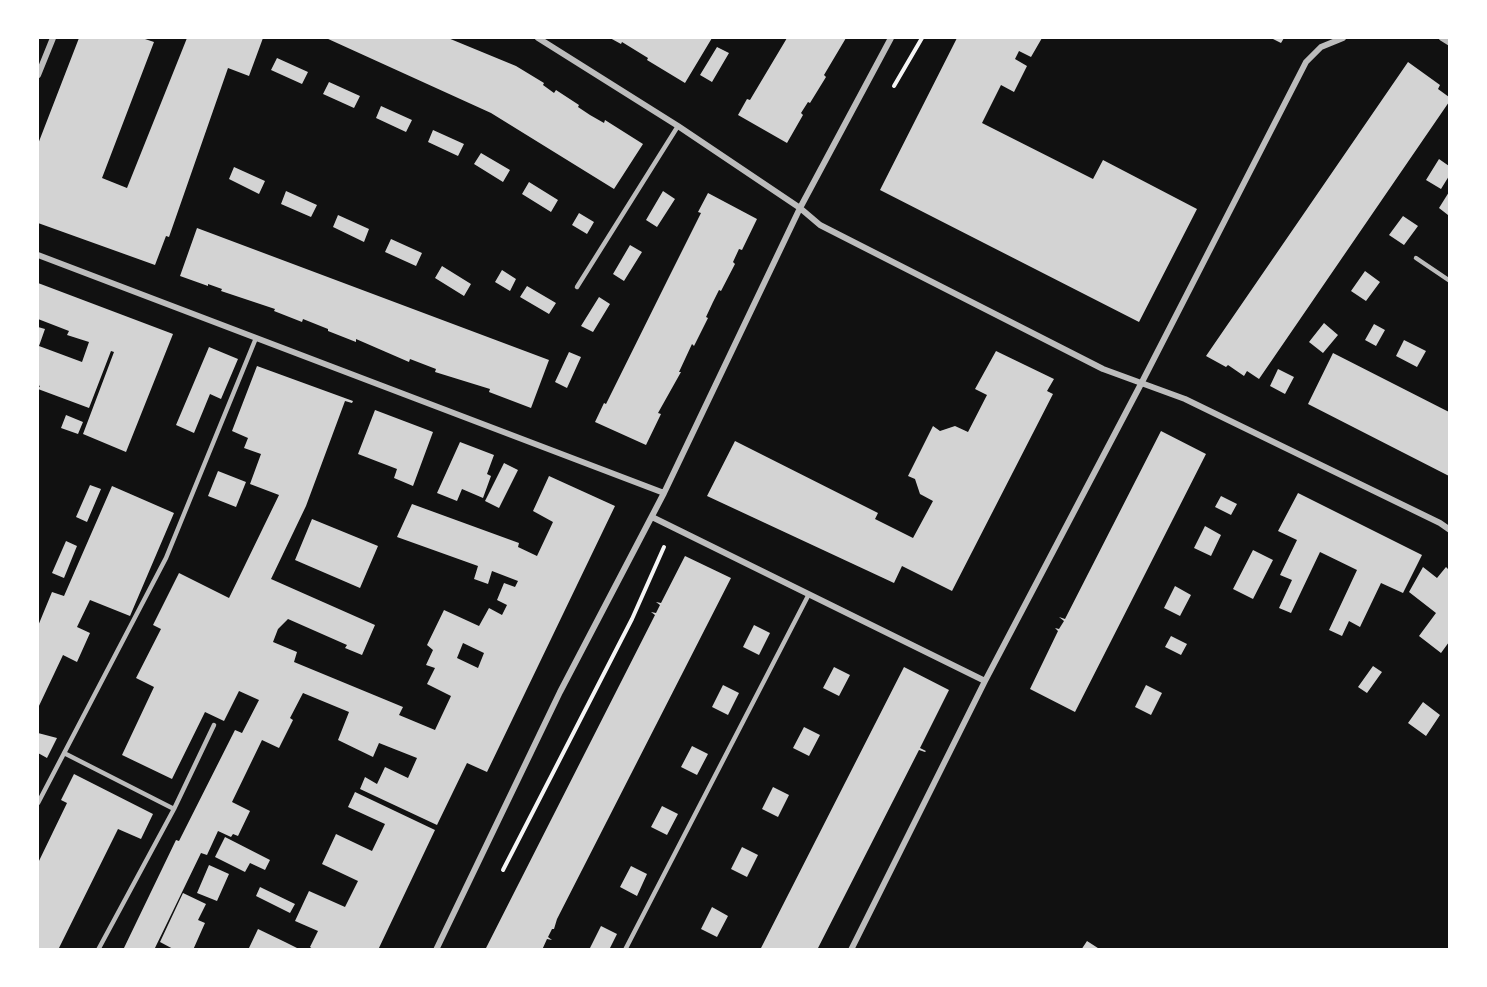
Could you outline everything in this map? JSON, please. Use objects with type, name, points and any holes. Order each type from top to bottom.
[{"type":"street","points":[[38,75],[53,38]]},
{"type":"street","points":[[538,38],[678,126],[800,208],[820,225],[1103,369],[1185,399],[1440,523],[1449,530]]},
{"type":"street","points":[[436,950],[560,692],[664,493],[800,208],[891,38]]},
{"type":"street","points":[[851,950],[985,681],[1306,62],[1321,47],[1343,38]]},
{"type":"street","points":[[1442,38],[1449,43]]},
{"type":"street","points":[[38,255],[664,493]]},
{"type":"street","points":[[652,517],[985,681]]},
{"type":"lane","points":[[577,287],[678,126]]},
{"type":"lane","points":[[1416,258],[1449,281]]},
{"type":"lane","points":[[38,803],[166,558],[256,338]]},
{"type":"lane","points":[[625,950],[809,594]]},
{"type":"lane","points":[[98,950],[174,808],[214,725]]},
{"type":"lane","points":[[64,753],[174,808]]},
{"type":"building","points":[[79,38],[146,38],[154,42],[102,178],[127,188],[187,38],[263,38],[249,76],[228,68],[169,237],[166,236],[155,265],[38,223],[38,144]]},
{"type":"building","points":[[326,38],[448,38],[516,66],[544,83],[543,85],[554,93],[556,90],[590,115],[604,123],[605,120],[643,144],[614,189],[491,113]]},
{"type":"building","points":[[610,38],[712,38],[685,83],[622,42],[621,44]]},
{"type":"building","points":[[787,38],[846,38],[824,75],[826,77],[801,113],[803,115],[787,143],[738,115],[747,99],[750,100]]},
{"type":"building","points":[[957,38],[1042,38],[1031,57],[1019,51],[1015,59],[1027,66],[1014,92],[1001,85],[982,123],[1093,179],[1103,160],[1197,209],[1139,322],[880,190]]},
{"type":"building","points":[[1271,38],[1284,38],[1281,43]]},
{"type":"building","points":[[717,47],[729,53],[712,82],[700,75]]},
{"type":"building","points":[[277,58],[308,72],[302,84],[271,70]]},
{"type":"building","points":[[1408,62],[1440,85],[1438,89],[1449,97],[1449,102],[1259,379],[1247,371],[1244,376],[1228,365],[1226,367],[1206,356]]},
{"type":"building","points":[[329,82],[360,96],[354,108],[323,94]]},
{"type":"building","points":[[381,106],[412,120],[406,132],[376,118]]},
{"type":"building","points":[[433,130],[464,144],[458,156],[428,142]]},
{"type":"building","points":[[481,153],[510,170],[503,182],[474,164]]},
{"type":"building","points":[[1439,159],[1449,166],[1449,176],[1441,189],[1426,180]]},
{"type":"building","points":[[234,167],[265,181],[259,194],[229,179]]},
{"type":"building","points":[[529,182],[558,200],[551,212],[522,194]]},
{"type":"building","points":[[286,191],[317,205],[311,217],[281,204]]},
{"type":"building","points":[[663,191],[675,199],[657,227],[646,220]]},
{"type":"building","points":[[1449,192],[1449,213],[1448,215],[1439,208]]},
{"type":"building","points":[[708,193],[757,219],[742,250],[739,249],[733,262],[735,264],[721,291],[719,290],[706,317],[708,318],[694,346],[692,344],[679,372],[681,372],[658,413],[661,414],[646,445],[595,422],[701,213],[698,212]]},
{"type":"building","points":[[579,213],[594,222],[587,234],[572,225]]},
{"type":"building","points":[[338,215],[369,229],[364,242],[333,227]]},
{"type":"building","points":[[1403,216],[1418,226],[1404,245],[1389,235]]},
{"type":"building","points":[[197,228],[549,360],[531,408],[489,392],[490,389],[435,372],[436,369],[410,359],[409,362],[303,319],[302,322],[274,311],[275,309],[221,291],[222,289],[180,276]]},
{"type":"building","points":[[391,239],[422,253],[416,266],[385,252]]},
{"type":"building","points":[[630,245],[642,252],[624,281],[613,274]]},
{"type":"building","points":[[442,266],[471,284],[464,296],[435,278]]},
{"type":"building","points":[[502,270],[516,279],[510,291],[495,282]]},
{"type":"building","points":[[1365,271],[1380,282],[1366,301],[1351,291]]},
{"type":"building","points":[[38,283],[173,334],[126,452],[83,434],[114,352],[111,351],[89,408],[38,389],[40,386],[38,385],[38,327],[45,329],[39,346],[82,362],[89,342],[67,335],[69,331],[38,319]]},
{"type":"building","points":[[527,286],[556,303],[549,314],[520,297]]},
{"type":"building","points":[[599,297],[610,304],[593,332],[581,326]]},
{"type":"building","points":[[1324,323],[1338,335],[1323,353],[1309,342]]},
{"type":"building","points":[[1374,324],[1385,330],[1376,346],[1365,340]]},
{"type":"building","points":[[1404,340],[1426,351],[1417,367],[1396,356]]},
{"type":"building","points":[[209,347],[238,359],[221,399],[210,394],[194,433],[176,425]]},
{"type":"building","points":[[996,351],[1054,379],[1047,391],[1053,394],[952,591],[902,566],[894,583],[707,496],[735,441],[878,513],[875,519],[913,538],[933,501],[920,494],[915,479],[908,476],[933,426],[940,431],[955,426],[968,432],[987,395],[975,389]]},
{"type":"building","points":[[569,352],[581,357],[567,388],[555,382]]},
{"type":"building","points":[[1333,353],[1449,412],[1449,476],[1308,404]]},
{"type":"building","points":[[257,366],[353,401],[352,403],[345,401],[306,506],[271,579],[375,625],[362,655],[345,648],[347,645],[288,619],[278,629],[273,642],[297,652],[294,662],[403,707],[399,715],[435,730],[451,696],[427,684],[435,668],[426,665],[433,650],[427,645],[444,610],[479,626],[489,608],[502,615],[507,605],[497,600],[504,583],[515,587],[518,581],[492,571],[488,584],[474,579],[478,566],[397,537],[412,504],[519,543],[518,547],[537,556],[553,522],[533,511],[549,476],[615,506],[487,772],[467,763],[437,825],[360,789],[365,777],[377,784],[385,767],[408,778],[417,758],[379,743],[373,757],[338,740],[349,712],[303,693],[290,718],[293,720],[279,748],[262,740],[232,802],[250,811],[238,836],[233,834],[231,837],[218,831],[207,855],[201,853],[154,950],[123,950],[176,840],[179,841],[235,730],[242,733],[259,700],[239,691],[224,721],[205,712],[172,779],[122,755],[154,687],[136,678],[161,629],[153,625],[179,573],[229,598],[279,495],[250,484],[261,454],[244,448],[248,438],[232,431]],"holes":[[[463,643],[484,653],[478,668],[457,658]]]},
{"type":"building","points":[[1278,369],[1294,377],[1285,394],[1270,386]]},
{"type":"building","points":[[375,410],[433,432],[413,486],[394,478],[397,469],[358,454]]},
{"type":"building","points":[[66,415],[83,422],[78,434],[61,428]]},
{"type":"building","points":[[1161,431],[1206,454],[1075,712],[1030,689],[1058,631],[1055,628],[1059,629],[1064,621],[1059,617],[1065,619]]},
{"type":"building","points":[[460,442],[494,455],[487,474],[491,476],[483,498],[462,489],[457,501],[437,493]]},
{"type":"building","points":[[504,463],[518,470],[499,508],[485,501]]},
{"type":"building","points":[[218,471],[246,482],[236,507],[208,496]]},
{"type":"building","points":[[90,485],[101,489],[87,522],[76,517]]},
{"type":"building","points":[[112,486],[174,513],[130,616],[90,600],[77,627],[90,633],[77,662],[63,655],[38,708],[38,626],[52,592],[64,596]]},
{"type":"building","points":[[1298,493],[1422,555],[1403,593],[1381,583],[1360,627],[1349,621],[1342,636],[1329,630],[1357,570],[1320,552],[1291,613],[1279,608],[1292,580],[1280,575],[1297,540],[1278,531]]},
{"type":"building","points":[[1221,496],[1237,504],[1231,515],[1215,507]]},
{"type":"building","points":[[312,519],[378,546],[360,588],[295,560]]},
{"type":"building","points":[[1205,526],[1221,535],[1211,556],[1194,548]]},
{"type":"building","points":[[66,541],[77,546],[64,578],[52,573]]},
{"type":"building","points":[[1253,550],[1273,560],[1253,599],[1233,589]]},
{"type":"building","points":[[685,556],[731,578],[548,937],[552,940],[547,939],[542,950],[485,950],[655,615],[651,612],[656,613],[660,605],[656,602],[661,603]]},
{"type":"building","points":[[1423,567],[1437,578],[1446,567],[1449,570],[1449,642],[1441,653],[1419,636],[1436,613],[1409,592]]},
{"type":"building","points":[[1175,586],[1191,595],[1180,616],[1164,608]]},
{"type":"building","points":[[754,625],[770,633],[759,655],[743,647]]},
{"type":"building","points":[[1171,636],[1187,644],[1181,655],[1165,647]]},
{"type":"building","points":[[1373,666],[1382,672],[1367,693],[1358,687]]},
{"type":"building","points":[[834,667],[850,675],[839,696],[823,688]]},
{"type":"building","points":[[904,667],[949,690],[920,748],[926,751],[919,750],[817,950],[760,950]]},
{"type":"building","points":[[723,685],[739,693],[728,715],[712,707]]},
{"type":"building","points":[[1146,685],[1162,693],[1151,715],[1135,707]]},
{"type":"building","points":[[1423,702],[1440,715],[1426,736],[1408,723]]},
{"type":"building","points":[[804,727],[820,735],[809,756],[793,748]]},
{"type":"building","points":[[38,733],[57,738],[47,758],[38,753]]},
{"type":"building","points":[[692,746],[708,754],[697,775],[681,767]]},
{"type":"building","points":[[74,774],[153,814],[141,839],[118,829],[58,950],[38,950],[38,863],[67,803],[61,800]]},
{"type":"building","points":[[773,787],[789,795],[778,817],[762,809]]},
{"type":"building","points":[[355,792],[435,830],[378,950],[314,950],[310,947],[318,931],[295,921],[309,891],[345,907],[358,881],[322,864],[336,834],[372,851],[385,824],[348,807]]},
{"type":"building","points":[[662,806],[678,814],[667,835],[651,827]]},
{"type":"building","points":[[225,837],[270,860],[265,870],[250,863],[245,872],[215,857]]},
{"type":"building","points":[[742,847],[758,855],[747,877],[731,869]]},
{"type":"building","points":[[209,865],[229,874],[217,901],[197,893]]},
{"type":"building","points":[[631,866],[647,874],[637,896],[620,887]]},
{"type":"building","points":[[260,887],[295,904],[290,913],[256,896]]},
{"type":"building","points":[[183,893],[206,904],[198,920],[205,923],[193,950],[175,950],[160,942]]},
{"type":"building","points":[[712,907],[728,916],[717,937],[701,929]]},
{"type":"building","points":[[601,926],[617,934],[609,950],[593,950],[590,948]]},
{"type":"building","points":[[258,929],[285,942],[301,950],[249,948]]},
{"type":"building","points":[[1087,941],[1101,950],[1081,950]]}]
